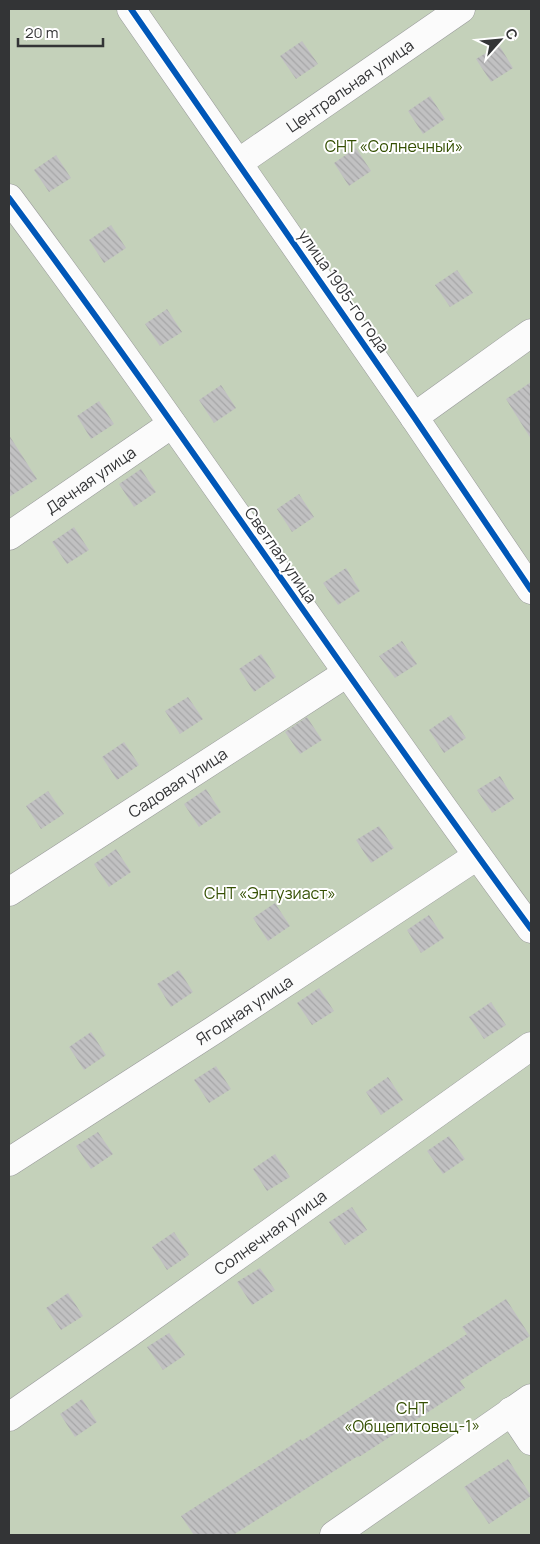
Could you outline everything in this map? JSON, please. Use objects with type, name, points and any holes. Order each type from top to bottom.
[{"type":"street","name":"улица 1905-го года","points":[[131,9],[414,417],[531,590]]},
{"type":"street","name":"Центральная улица","points":[[238,163],[461,9]]},
{"type":"street","name":"Светлая улица","points":[[10,203],[172,424],[477,856],[531,929]]},
{"type":"street","points":[[414,417],[531,333]]},
{"type":"street","name":"Дачная улица","points":[[9,536],[172,424]]},
{"type":"street","name":"Садовая улица","points":[[9,892],[347,673]]},
{"type":"street","name":"Ягодная улица","points":[[9,1162],[222,1025],[477,856]]},
{"type":"street","name":"Солнечная улица","points":[[9,1417],[531,1046]]},
{"type":"street","points":[[334,1535],[521,1404],[531,1441]]},
{"type":"green space","name":"СНТ «Энтузиаст»","points":[[9,9],[531,9],[531,1535],[9,1535]]},
{"type":"building","points":[[302,41],[318,64],[296,79],[280,56]]},
{"type":"building","points":[[499,45],[513,68],[491,82],[476,59]]},
{"type":"building","points":[[430,96],[445,119],[423,134],[408,111]]},
{"type":"building","points":[[356,148],[371,171],[349,186],[334,163]]},
{"type":"building","points":[[56,155],[71,178],[49,192],[34,170]]},
{"type":"building","points":[[111,225],[126,248],[104,263],[89,240]]},
{"type":"building","points":[[457,270],[473,293],[450,307],[435,285]]},
{"type":"building","points":[[167,309],[182,332],[160,346],[145,324]]},
{"type":"building","points":[[531,382],[531,439],[506,399]]},
{"type":"building","points":[[221,385],[236,408],[214,423],[199,400]]},
{"type":"building","points":[[99,401],[114,424],[91,439],[77,416]]},
{"type":"building","points":[[9,435],[37,479],[9,497]]},
{"type":"building","points":[[141,469],[156,492],[134,507],[119,484]]},
{"type":"building","points":[[299,494],[314,517],[292,532],[277,509]]},
{"type":"building","points":[[74,527],[89,550],[67,564],[52,542]]},
{"type":"building","points":[[346,568],[360,591],[338,605],[323,583]]},
{"type":"building","points":[[402,641],[417,664],[395,678],[379,656]]},
{"type":"building","points":[[261,654],[276,677],[254,692],[239,669]]},
{"type":"building","points":[[188,697],[203,719],[180,734],[165,711]]},
{"type":"building","points":[[451,715],[466,738],[444,753],[429,730]]},
{"type":"building","points":[[307,717],[322,740],[300,754],[285,732]]},
{"type":"building","points":[[124,742],[139,765],[117,780],[102,757]]},
{"type":"building","points":[[500,776],[514,799],[492,813],[477,790]]},
{"type":"building","points":[[206,789],[221,812],[199,827],[184,804]]},
{"type":"building","points":[[48,791],[64,814],[41,829],[26,806]]},
{"type":"building","points":[[379,826],[394,848],[371,863],[356,840]]},
{"type":"building","points":[[116,849],[131,872],[109,887],[94,864]]},
{"type":"building","points":[[275,903],[290,926],[268,941],[253,918]]},
{"type":"building","points":[[429,915],[444,938],[421,953],[407,930]]},
{"type":"building","points":[[179,970],[193,992],[171,1007],[157,984]]},
{"type":"building","points":[[319,988],[334,1011],[312,1025],[297,1003]]},
{"type":"building","points":[[491,1002],[506,1025],[484,1039],[469,1017]]},
{"type":"building","points":[[91,1032],[106,1055],[84,1070],[69,1047]]},
{"type":"building","points":[[216,1066],[231,1089],[209,1103],[194,1080]]},
{"type":"building","points":[[388,1077],[403,1100],[381,1115],[366,1092]]},
{"type":"building","points":[[98,1132],[113,1154],[91,1169],[76,1146]]},
{"type":"building","points":[[449,1136],[465,1159],[443,1174],[427,1151]]},
{"type":"building","points":[[275,1154],[290,1177],[267,1191],[253,1169]]},
{"type":"building","points":[[352,1207],[367,1230],[345,1245],[329,1222]]},
{"type":"building","points":[[174,1232],[189,1255],[167,1270],[152,1247]]},
{"type":"building","points":[[260,1268],[275,1290],[252,1305],[237,1282]]},
{"type":"building","points":[[68,1293],[83,1316],[61,1330],[46,1308]]},
{"type":"building","points":[[506,1299],[530,1336],[460,1381],[465,1388],[359,1457],[233,1535],[194,1535],[181,1516],[301,1439],[302,1441],[467,1334],[462,1327]]},
{"type":"building","points":[[169,1333],[185,1355],[163,1370],[147,1347]]},
{"type":"building","points":[[82,1399],[97,1422],[75,1437],[60,1414]]},
{"type":"building","points":[[508,1459],[531,1496],[489,1524],[464,1487]]},
{"type":"cycle path","points":[[131,9],[414,417],[531,590]]},
{"type":"cycle path","points":[[9,198],[76,288],[531,929]]},
{"type":"park label","name":"СНТ «Солнечный»","points":[[394,146]]},
{"type":"park label","name":"СНТ «Общепитовец-1»","points":[[412,1417]]}]
